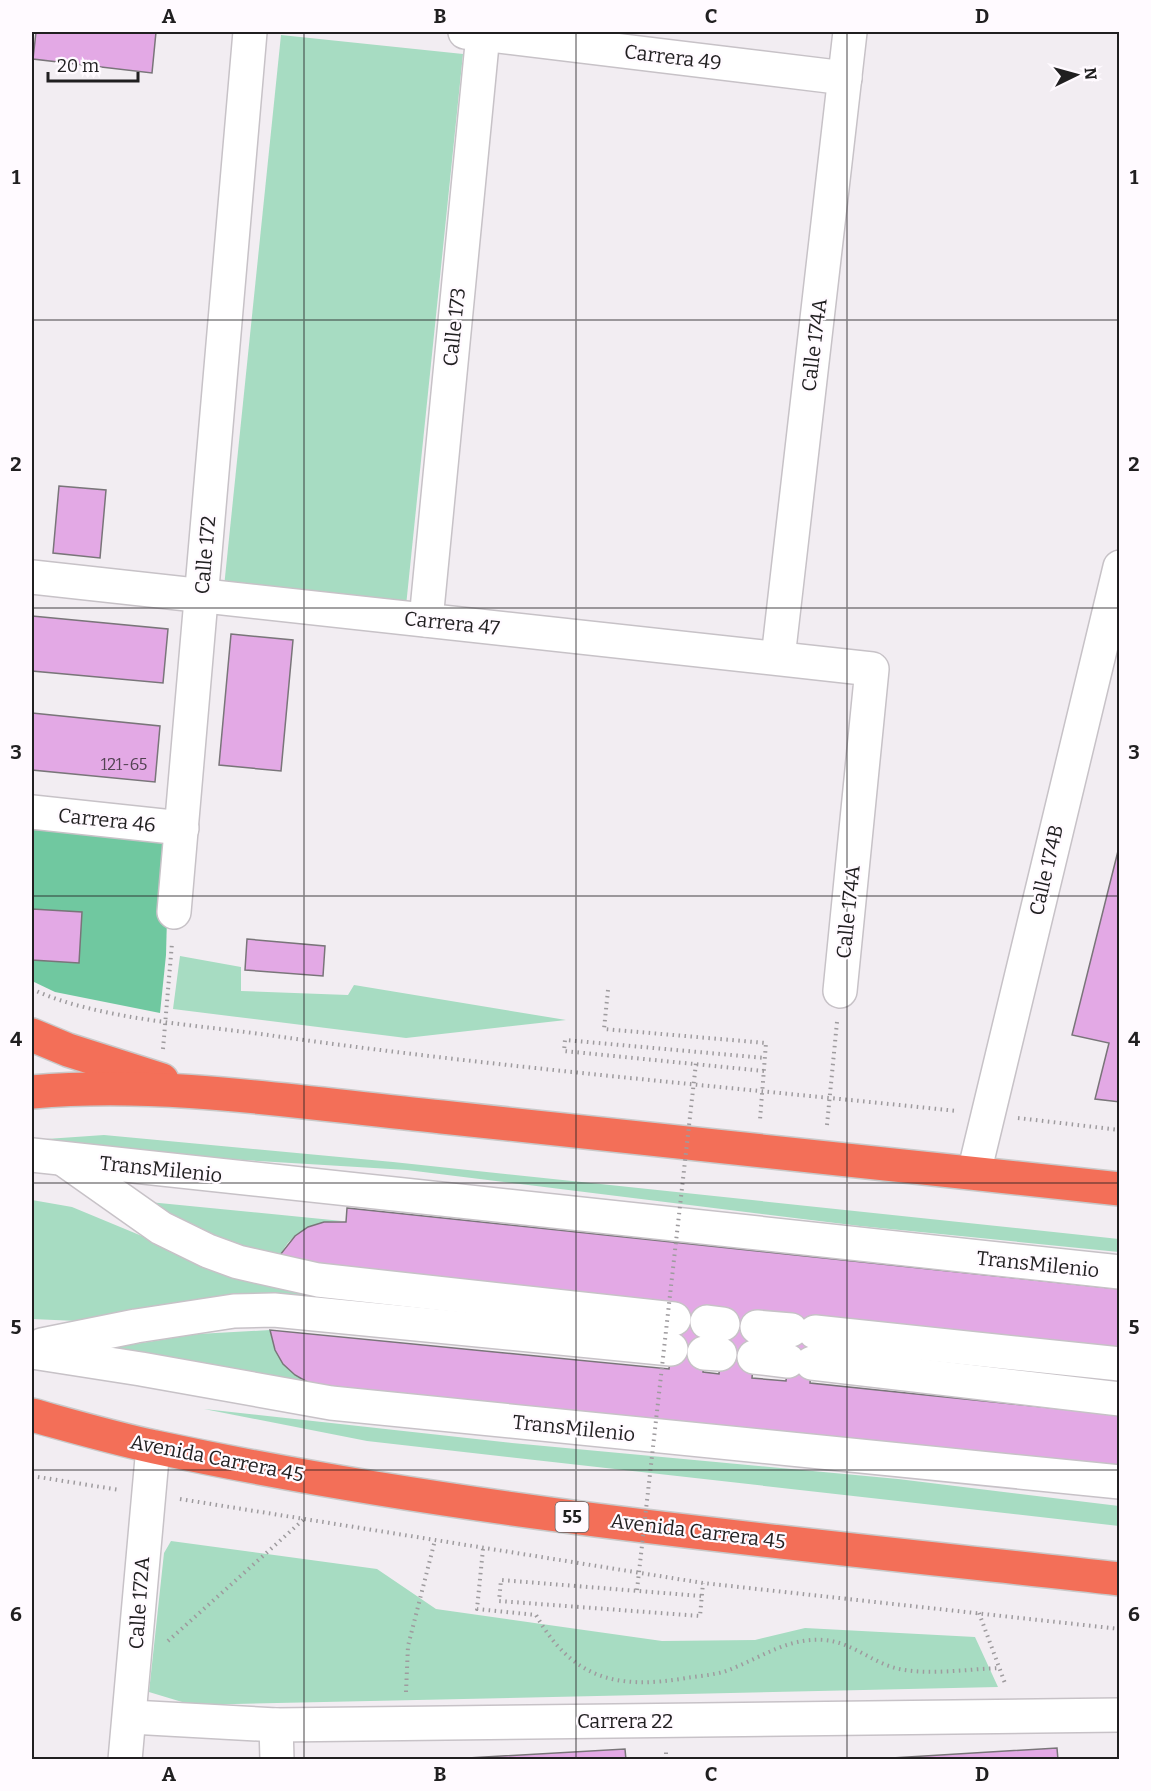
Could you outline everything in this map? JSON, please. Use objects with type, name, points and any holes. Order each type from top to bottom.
[{"type":"highway","points":[[32,1035],[68,1050],[207,1094]]},
{"type":"highway","points":[[32,1092],[73,1089],[207,1094],[758,1148],[1119,1190]]},
{"type":"highway","name":"Avenida Carrera 45","points":[[32,1415],[153,1447],[307,1476],[554,1515],[1119,1580]]},
{"type":"street","name":"Calle 172","points":[[174,912],[250,32]]},
{"type":"street","name":"Calle 174A","points":[[778,658],[850,32]]},
{"type":"street","name":"Carrera 49","points":[[474,33],[845,78]]},
{"type":"street","name":"Calle 173","points":[[426,620],[474,33]]},
{"type":"street","name":"Calle 174B","points":[[974,1173],[1119,567]]},
{"type":"street","name":"Carrera 47","points":[[32,577],[872,669]]},
{"type":"street","name":"Calle 174A","points":[[840,991],[872,669]]},
{"type":"street","name":"Carrera 46","points":[[32,813],[182,828]]},
{"type":"street","name":"TransMilenio","points":[[47,1157],[1119,1272]]},
{"type":"street","name":"TransMilenio","points":[[32,1346],[223,1313],[274,1310],[672,1334],[318,1280],[238,1262],[208,1251],[161,1228],[47,1157]]},
{"type":"street","points":[[755,1342],[1119,1364]]},
{"type":"street","points":[[801,1346],[1119,1399]]},
{"type":"street","name":"TransMilenio","points":[[32,1352],[331,1403],[1119,1482]]},
{"type":"street","name":"Calle 172A","points":[[125,1760],[131,1717],[147,1494],[153,1447]]},
{"type":"street","name":"Carrera 22","points":[[131,1717],[276,1725],[1119,1715]]},
{"type":"street","points":[[276,1725],[277,1760]]},
{"type":"path","points":[[160,1079],[174,912]]},
{"type":"path","points":[[32,989],[56,1000],[165,1020],[359,1047],[1119,1130]]},
{"type":"path","points":[[608,990],[604,1029],[766,1043],[758,1148]]},
{"type":"path","points":[[824,1155],[840,991]]},
{"type":"path","points":[[764,1071],[564,1051],[565,1040],[765,1058]]},
{"type":"path","points":[[637,1590],[696,1064]]},
{"type":"path","points":[[32,1476],[703,1583],[1119,1629]]},
{"type":"path","points":[[163,1646],[304,1519]]},
{"type":"path","points":[[409,1723],[405,1683],[408,1646],[435,1540]]},
{"type":"path","points":[[483,1549],[477,1609],[536,1615],[554,1643],[570,1659],[592,1674],[610,1680],[667,1682],[722,1672],[794,1641],[823,1639],[844,1643],[879,1662],[898,1668],[1000,1668]]},
{"type":"path","points":[[701,1596],[501,1580],[499,1601],[700,1616],[703,1583]]},
{"type":"path","points":[[980,1613],[1018,1716]]},
{"type":"green space","points":[[281,35],[463,54],[406,606],[224,587]]},
{"type":"green space","points":[[32,826],[169,841],[166,955],[160,1013],[55,992],[32,981]]},
{"type":"green space","points":[[180,956],[241,967],[241,991],[348,995],[354,985],[566,1020],[406,1038],[173,1009]]},
{"type":"green space","points":[[104,1135],[393,1162],[1119,1239],[1119,1252],[860,1226],[407,1170],[210,1158],[32,1140]]},
{"type":"green space","points":[[32,1200],[72,1207],[207,1263],[309,1295],[225,1300],[77,1321],[32,1319]]},
{"type":"green space","points":[[149,1202],[342,1221],[321,1223],[302,1231],[288,1243],[278,1262],[210,1237]]},
{"type":"green space","points":[[270,1330],[282,1362],[294,1374],[309,1383],[110,1348],[198,1334]]},
{"type":"green space","points":[[204,1409],[512,1443],[898,1479],[1119,1506],[1119,1526],[367,1441]]},
{"type":"green space","points":[[171,1541],[377,1569],[436,1609],[662,1641],[755,1640],[805,1628],[975,1637],[998,1687],[192,1705],[149,1692],[164,1553]]},
{"type":"building","points":[[36,32],[156,32],[152,73],[33,59]]},
{"type":"building","points":[[59,486],[106,490],[100,558],[53,553]]},
{"type":"building","points":[[32,616],[168,629],[163,683],[32,671]]},
{"type":"building","points":[[231,634],[293,640],[281,771],[219,765]]},
{"type":"building","points":[[32,713],[160,726],[155,782],[32,770]]},
{"type":"building","points":[[1120,843],[1120,1102],[1095,1099],[1109,1043],[1072,1035]]},
{"type":"building","points":[[32,909],[82,912],[79,963],[32,960]]},
{"type":"building","points":[[247,939],[325,946],[323,976],[245,970]]},
{"type":"building","points":[[347,1208],[1120,1289],[1120,1351],[815,1320],[810,1383],[1120,1415],[1120,1470],[324,1388],[295,1375],[283,1364],[275,1350],[270,1330],[669,1369],[674,1319],[336,1271],[280,1255],[295,1236],[308,1227],[324,1222],[346,1222]],"holes":[[[709,1309],[724,1311],[719,1374],[703,1372]],[[791,1330],[786,1381],[752,1378],[754,1357]]]},
{"type":"building","points":[[1057,1748],[1058,1760],[859,1760]]},
{"type":"building","points":[[625,1749],[626,1760],[434,1760]]}]
